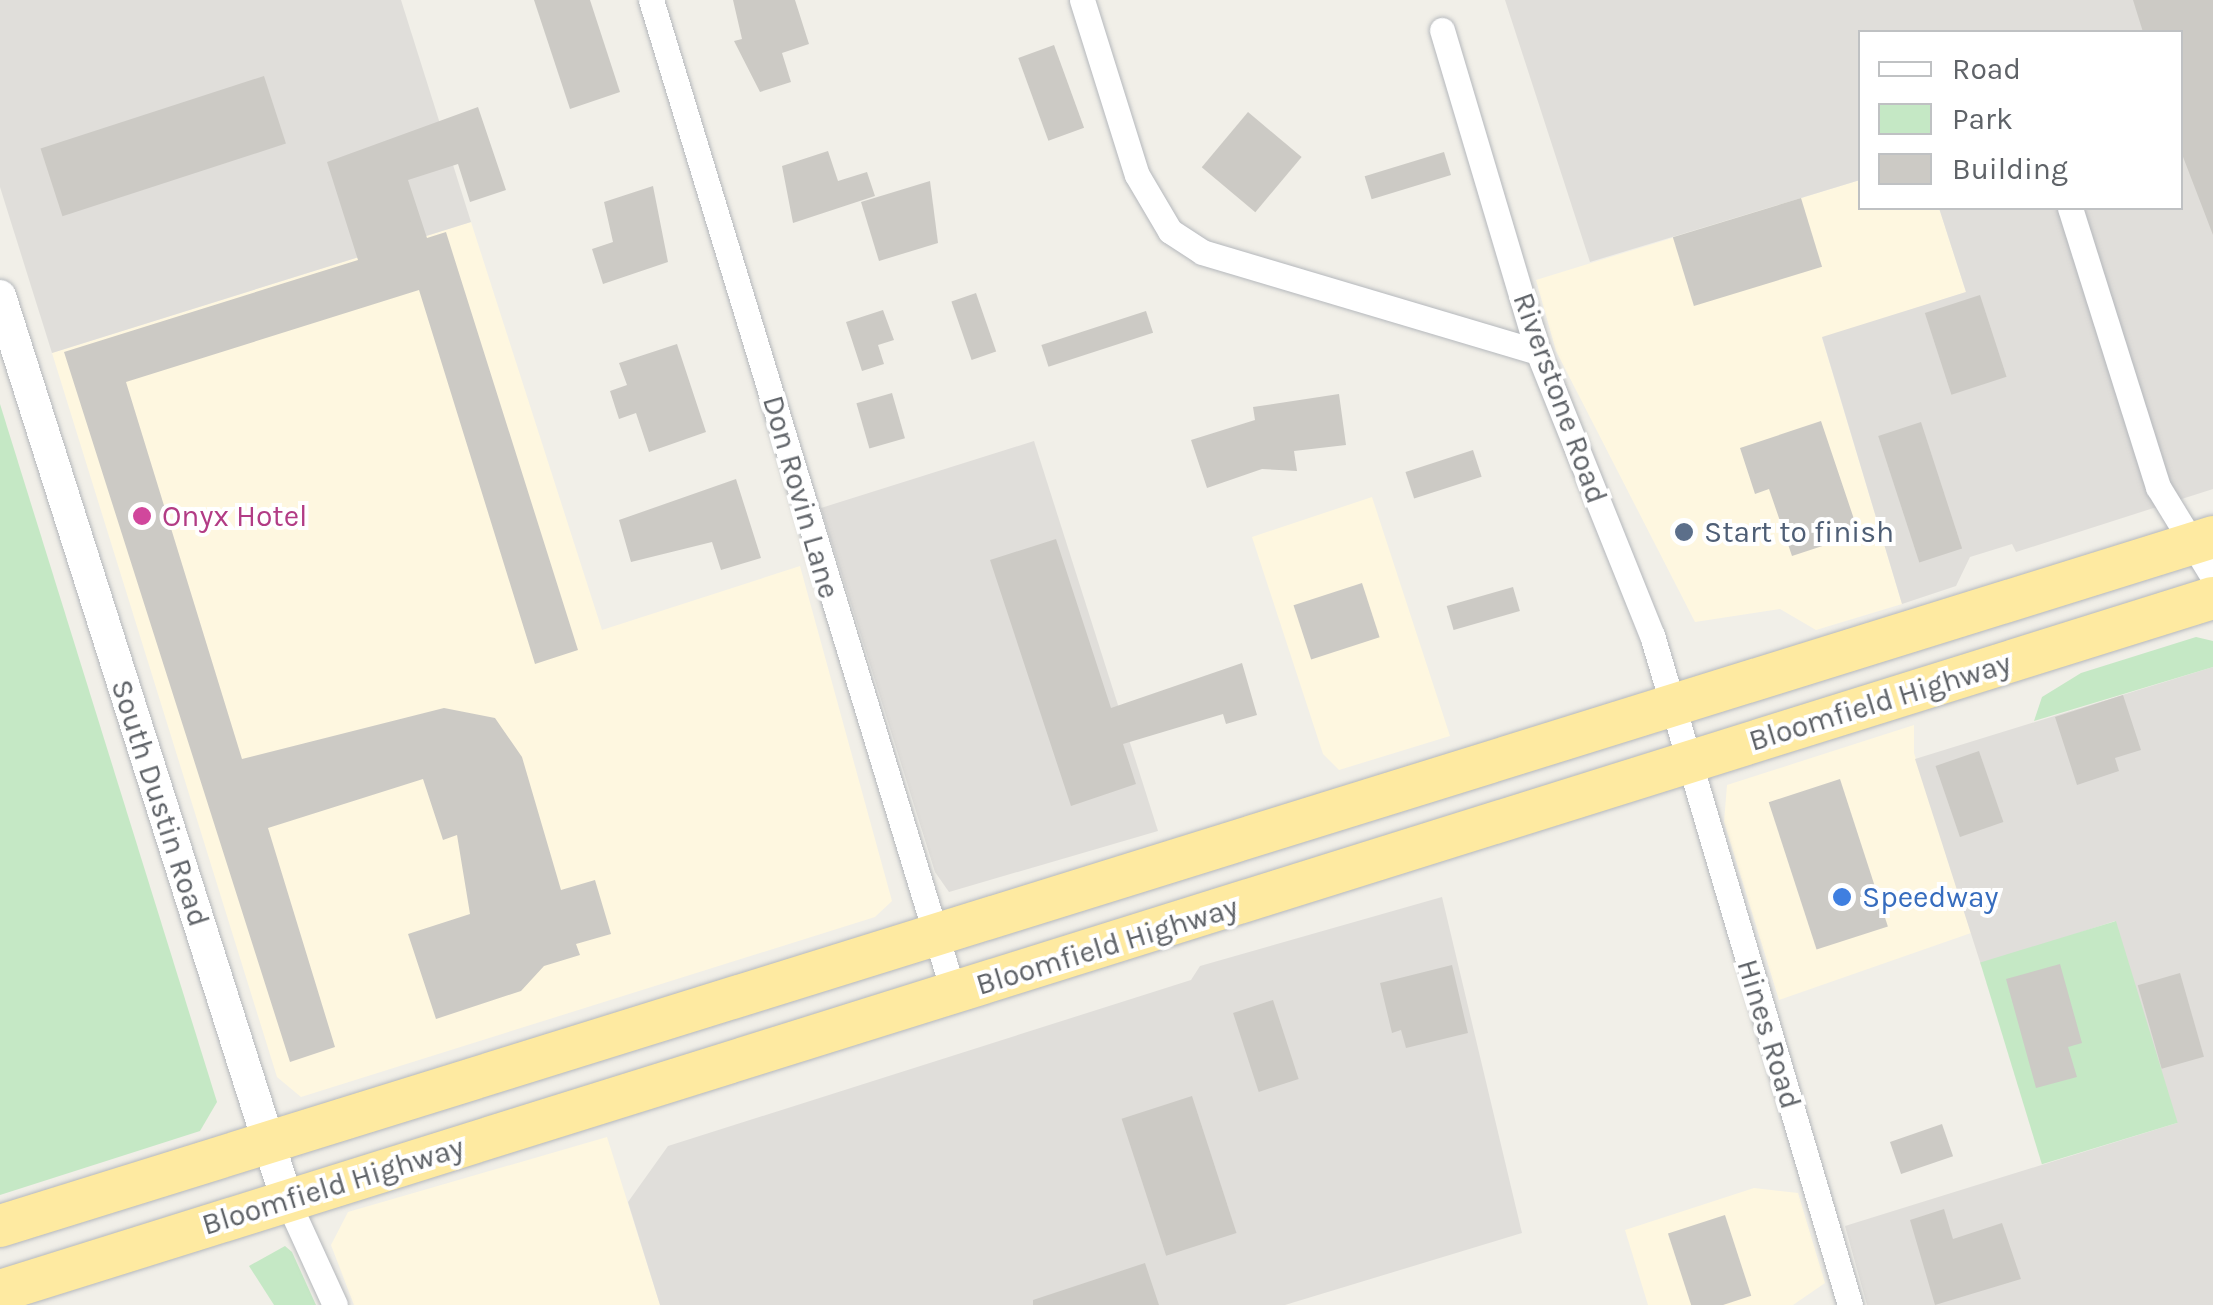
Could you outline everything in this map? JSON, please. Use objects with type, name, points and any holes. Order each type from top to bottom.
[{"type":"highway","name":"Bloomfield Highway","points":[[0,1226],[1672,706],[2205,553]]},
{"type":"highway","name":"Bloomfield Highway","points":[[0,1291],[2213,598]]},
{"type":"street","name":"Don Rovin Lane","points":[[650,0],[954,994]]},
{"type":"street","points":[[1082,0],[1137,175],[1170,230],[1202,252],[1538,352]]},
{"type":"street","name":"Riverstone Road","points":[[1442,30],[1538,352],[1672,706],[1686,764]]},
{"type":"street","points":[[2071,210],[2158,486],[2205,553]]},
{"type":"street","name":"South Dustin Road","points":[[0,296],[287,1200],[335,1305]]},
{"type":"street","name":"Hines Road","points":[[1686,764],[1850,1305]]},
{"type":"shaded area","points":[[0,0],[401,0],[471,222],[52,353],[0,187]]},
{"type":"shaded area","points":[[1505,0],[2213,0],[2213,489],[2016,552],[2012,544],[1970,557],[1956,586],[1902,604],[1822,337],[1966,292],[1940,210],[2183,210],[2183,30],[1858,30],[1858,181],[1590,262]]},
{"type":"shaded area","points":[[1858,181],[1858,210],[1940,210],[1966,292],[1822,338],[1902,604],[1816,630],[1780,609],[1695,622],[1556,351],[1536,280]]},
{"type":"shaded area","points":[[471,222],[602,630],[800,566],[892,901],[875,917],[301,1097],[277,1077],[52,353]]},
{"type":"shaded area","points":[[1034,441],[1158,831],[949,892],[935,872],[821,508]]},
{"type":"shaded area","points":[[1372,497],[1450,736],[1339,770],[1323,754],[1252,537]]},
{"type":"shaded area","points":[[2213,667],[2213,1305],[1867,1305],[1845,1226],[2177,1123],[2115,921],[1981,965],[1915,759]]},
{"type":"shaded area","points":[[1914,725],[1914,753],[1971,933],[1779,1000],[1724,822],[1727,785]]},
{"type":"shaded area","points":[[1442,897],[1522,1233],[1285,1305],[660,1305],[628,1202],[668,1146],[1191,980],[1200,966]]},
{"type":"shaded area","points":[[607,1137],[660,1305],[354,1305],[331,1245],[348,1212]]},
{"type":"shaded area","points":[[1754,1188],[1798,1193],[1825,1283],[1793,1305],[1648,1305],[1625,1230]]},
{"type":"green space","points":[[0,404],[217,1102],[200,1131],[0,1195]]},
{"type":"green space","points":[[2196,637],[2213,641],[2213,667],[2034,721],[2042,697],[2081,673]]},
{"type":"green space","points":[[2116,921],[2178,1123],[2042,1164],[1980,963]]},
{"type":"green space","points":[[285,1246],[292,1252],[316,1305],[274,1305],[249,1266]]},
{"type":"building","points":[[534,0],[590,0],[620,92],[570,109]]},
{"type":"building","points":[[733,0],[795,0],[809,44],[782,53],[791,82],[760,92],[734,41],[742,39]]},
{"type":"building","points":[[2133,0],[2213,0],[2213,235],[2183,157],[2183,30],[2142,30]]},
{"type":"building","points":[[1054,45],[1084,128],[1048,141],[1018,58]]},
{"type":"building","points":[[264,76],[286,144],[62,216],[41,149]]},
{"type":"building","name":"Onyx Hotel","points":[[478,107],[506,190],[470,202],[458,164],[408,180],[427,238],[446,232],[578,650],[535,664],[419,290],[126,382],[242,759],[444,708],[495,718],[522,757],[561,890],[595,880],[611,934],[576,944],[580,955],[544,966],[521,991],[436,1019],[408,934],[470,914],[457,835],[443,840],[423,779],[268,828],[335,1047],[290,1062],[64,352],[358,260],[327,162]]},
{"type":"building","points":[[1248,112],[1302,157],[1255,212],[1202,167]]},
{"type":"building","points":[[828,151],[838,181],[867,172],[875,196],[793,223],[782,166]]},
{"type":"building","points":[[1444,152],[1451,175],[1372,199],[1365,176]]},
{"type":"building","points":[[930,181],[938,243],[879,261],[861,202]]},
{"type":"building","points":[[653,186],[668,262],[603,284],[592,249],[613,242],[604,202]]},
{"type":"building","points":[[1801,198],[1822,267],[1694,306],[1673,237]]},
{"type":"building","points":[[976,293],[996,352],[972,360],[951,301]]},
{"type":"building","points":[[1980,295],[2007,377],[1951,395],[1925,313]]},
{"type":"building","points":[[883,310],[894,340],[878,345],[884,364],[862,371],[846,322]]},
{"type":"building","points":[[1146,311],[1153,333],[1048,367],[1041,345]]},
{"type":"building","points":[[677,344],[706,432],[649,452],[636,413],[619,419],[610,391],[627,385],[619,363]]},
{"type":"building","points":[[892,393],[905,438],[869,448],[856,403]]},
{"type":"building","points":[[1339,394],[1346,445],[1294,451],[1297,471],[1262,469],[1207,488],[1191,440],[1255,420],[1253,407]]},
{"type":"building","points":[[1821,421],[1859,534],[1792,556],[1769,489],[1755,494],[1740,448]]},
{"type":"building","points":[[1921,422],[1962,548],[1919,562],[1878,436]]},
{"type":"building","points":[[1473,450],[1482,477],[1414,499],[1405,472]]},
{"type":"building","points":[[736,479],[761,558],[721,570],[712,542],[631,562],[619,520]]},
{"type":"building","points":[[1056,539],[1111,708],[1242,663],[1257,715],[1226,724],[1223,714],[1123,744],[1136,784],[1071,806],[990,560]]},
{"type":"building","points":[[1362,583],[1380,637],[1311,659],[1294,605]]},
{"type":"building","points":[[1513,587],[1520,611],[1454,630],[1447,606]]},
{"type":"building","points":[[2123,695],[2141,750],[2115,758],[2119,771],[2077,785],[2055,717]]},
{"type":"building","points":[[1979,751],[2003,822],[1960,837],[1936,766]]},
{"type":"building","points":[[1840,779],[1888,926],[1817,950],[1769,802]]},
{"type":"building","points":[[2060,964],[2082,1043],[2068,1047],[2077,1077],[2036,1088],[2006,979]]},
{"type":"building","points":[[1452,965],[1468,1033],[1406,1048],[1401,1030],[1392,1033],[1380,983]]},
{"type":"building","points":[[2180,973],[2204,1057],[2162,1069],[2138,985]]},
{"type":"building","points":[[1273,1000],[1299,1079],[1259,1092],[1233,1013]]},
{"type":"building","points":[[1192,1096],[1236,1233],[1166,1256],[1122,1119]]},
{"type":"building","points":[[1942,1124],[1953,1156],[1901,1174],[1890,1142]]},
{"type":"building","points":[[1944,1209],[1953,1239],[2002,1223],[2021,1279],[1935,1305],[1910,1220]]},
{"type":"building","points":[[1725,1215],[1751,1296],[1723,1305],[1691,1305],[1668,1234]]},
{"type":"building","points":[[1145,1263],[1159,1305],[1033,1305],[1033,1300]]},
{"type":"place","name":"Onyx Hotel","points":[[142,516]]},
{"type":"place","name":"Start to finish","points":[[1684,532]]},
{"type":"place","name":"Speedway","points":[[1842,897]]}]
